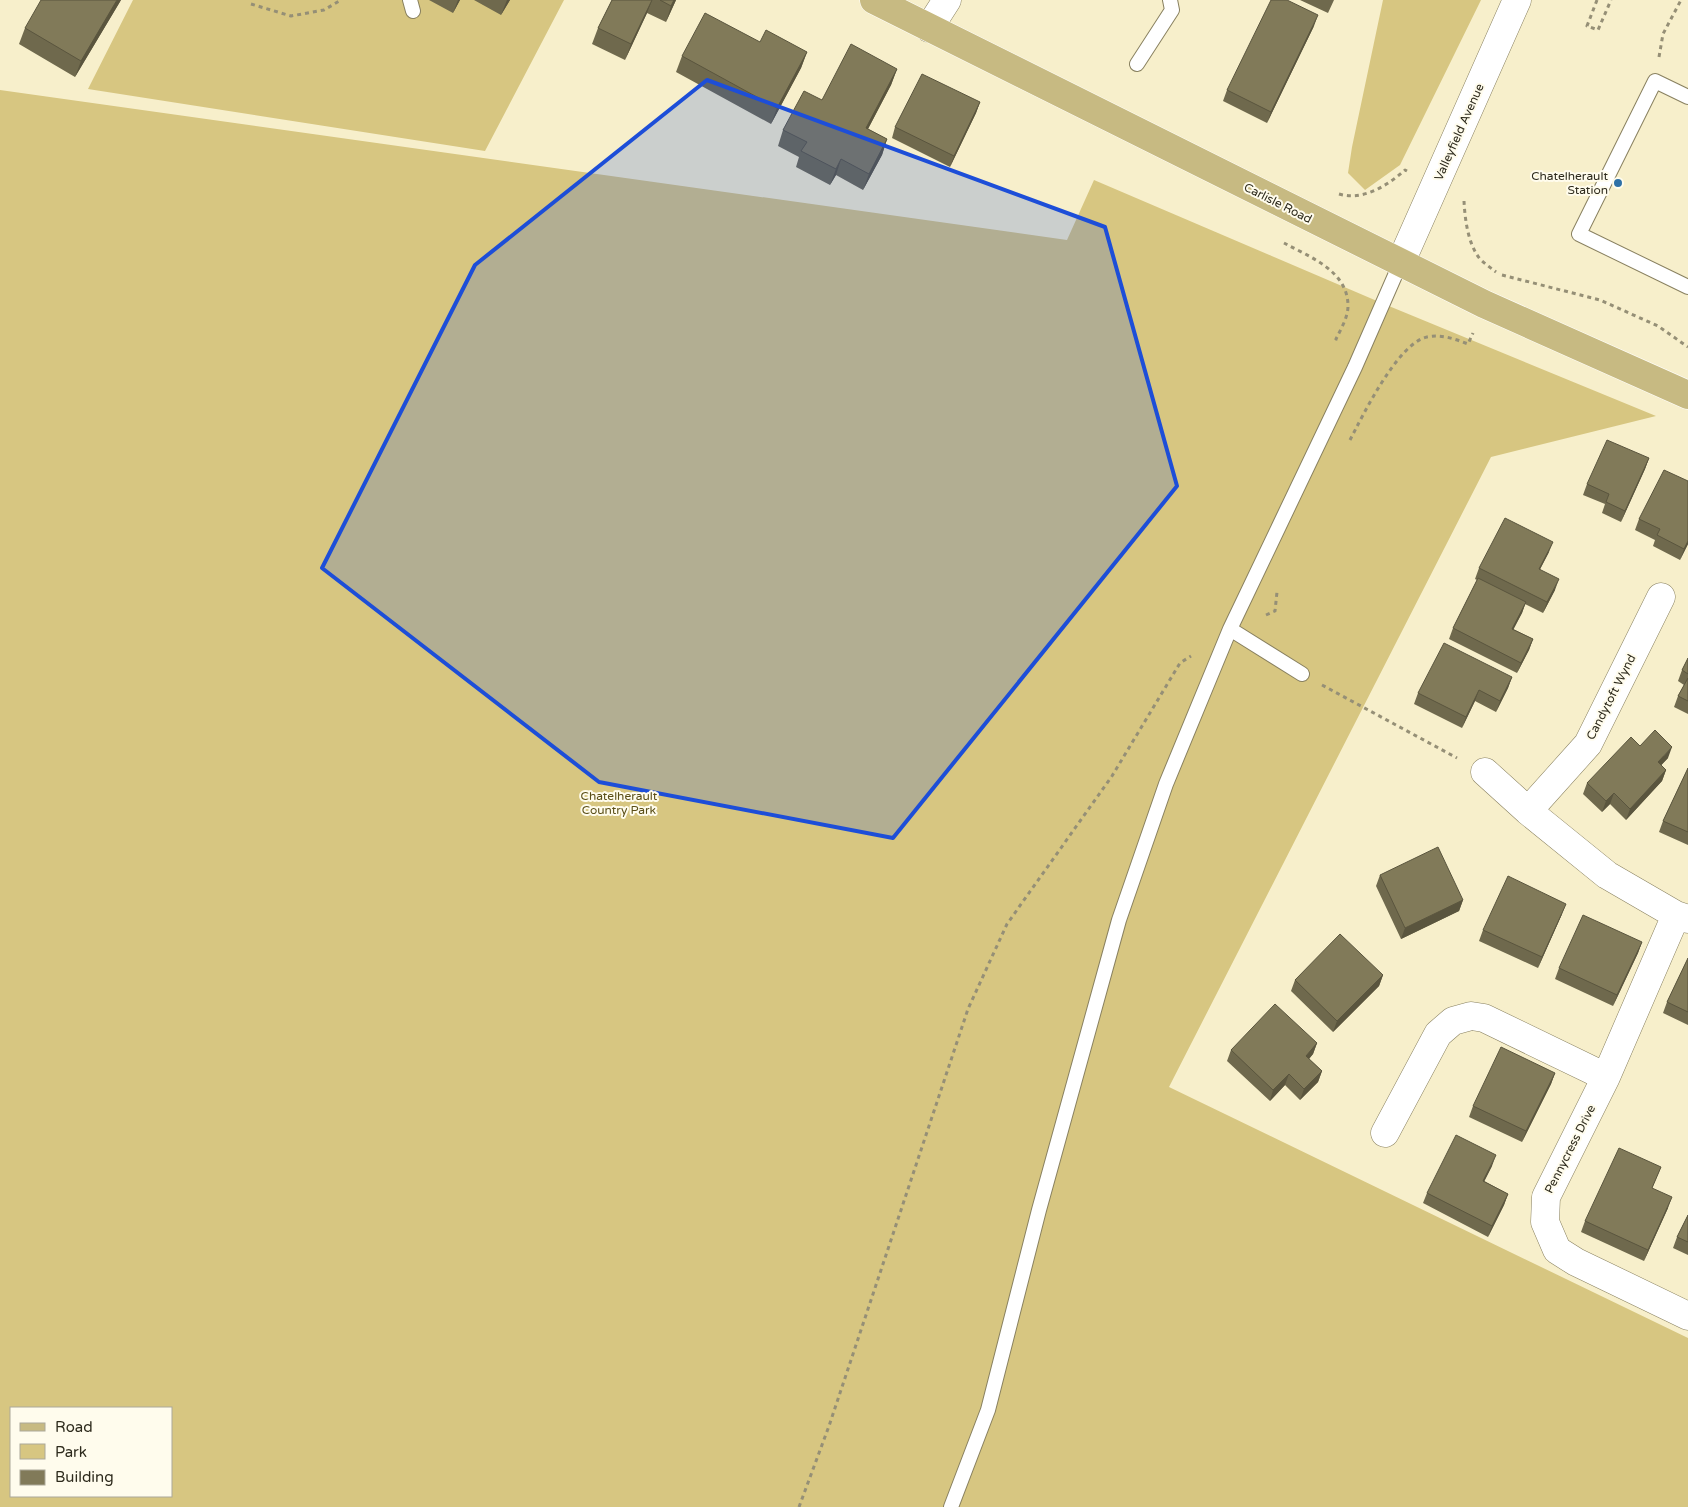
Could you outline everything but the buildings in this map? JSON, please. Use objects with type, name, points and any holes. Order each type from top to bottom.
[{"type":"main road","name":"Carlisle Road","points":[[874,0],[1400,264],[1484,304],[1688,395]]},
{"type":"street","points":[[929,28],[948,0]]},
{"type":"street","name":"Valleyfield Avenue","points":[[1400,264],[1517,0]]},
{"type":"street","name":"Candytoft Wynd","points":[[1528,811],[1588,744],[1661,597]]},
{"type":"street","points":[[1485,772],[1528,811],[1608,875],[1682,917]]},
{"type":"street","name":"Pennycress Drive","points":[[1682,917],[1606,1077],[1546,1197],[1545,1222],[1557,1250],[1576,1262],[1688,1316]]},
{"type":"street","points":[[1386,1133],[1438,1034],[1453,1022],[1471,1016],[1484,1018],[1606,1077]]},
{"type":"lane","points":[[1137,64],[1172,10],[1170,0]]},
{"type":"lane","points":[[1688,97],[1655,81],[1579,234],[1688,287]]},
{"type":"lane","points":[[951,1507],[988,1410],[1039,1210],[1119,920],[1166,784],[1230,630],[1355,367],[1400,264]]},
{"type":"lane","points":[[1230,630],[1302,674]]},
{"type":"path","points":[[251,4],[291,16],[324,10],[341,0]]},
{"type":"path","points":[[1597,0],[1587,26],[1598,30],[1612,0]]},
{"type":"path","points":[[1655,81],[1663,34],[1681,0]]},
{"type":"path","points":[[1347,448],[1363,416],[1392,367],[1408,349],[1426,337],[1447,336],[1468,344],[1498,274],[1600,300],[1658,326],[1688,347]]},
{"type":"path","points":[[799,1507],[829,1426],[968,1009],[1007,924],[1112,776],[1180,663],[1230,630],[1275,611],[1276,593],[1280,585]]},
{"type":"path","points":[[1302,674],[1485,772]]},
{"type":"highlighted area","points":[[707,80],[1105,227],[1177,486],[893,838],[599,782],[322,568],[475,265]]},
{"type":"green space","points":[[133,0],[564,0],[485,151],[88,89]]},
{"type":"green space","points":[[1383,0],[1481,0],[1400,165],[1365,190],[1348,173]]},
{"type":"green space","name":"Chatelherault Country Park","points":[[0,90],[1067,240],[1094,180],[1384,304],[1656,416],[1491,457],[1169,1087],[1688,1338],[1688,1507],[0,1507]]},
{"type":"place","name":"Chatelherault Station","points":[[1618,183]]}]
